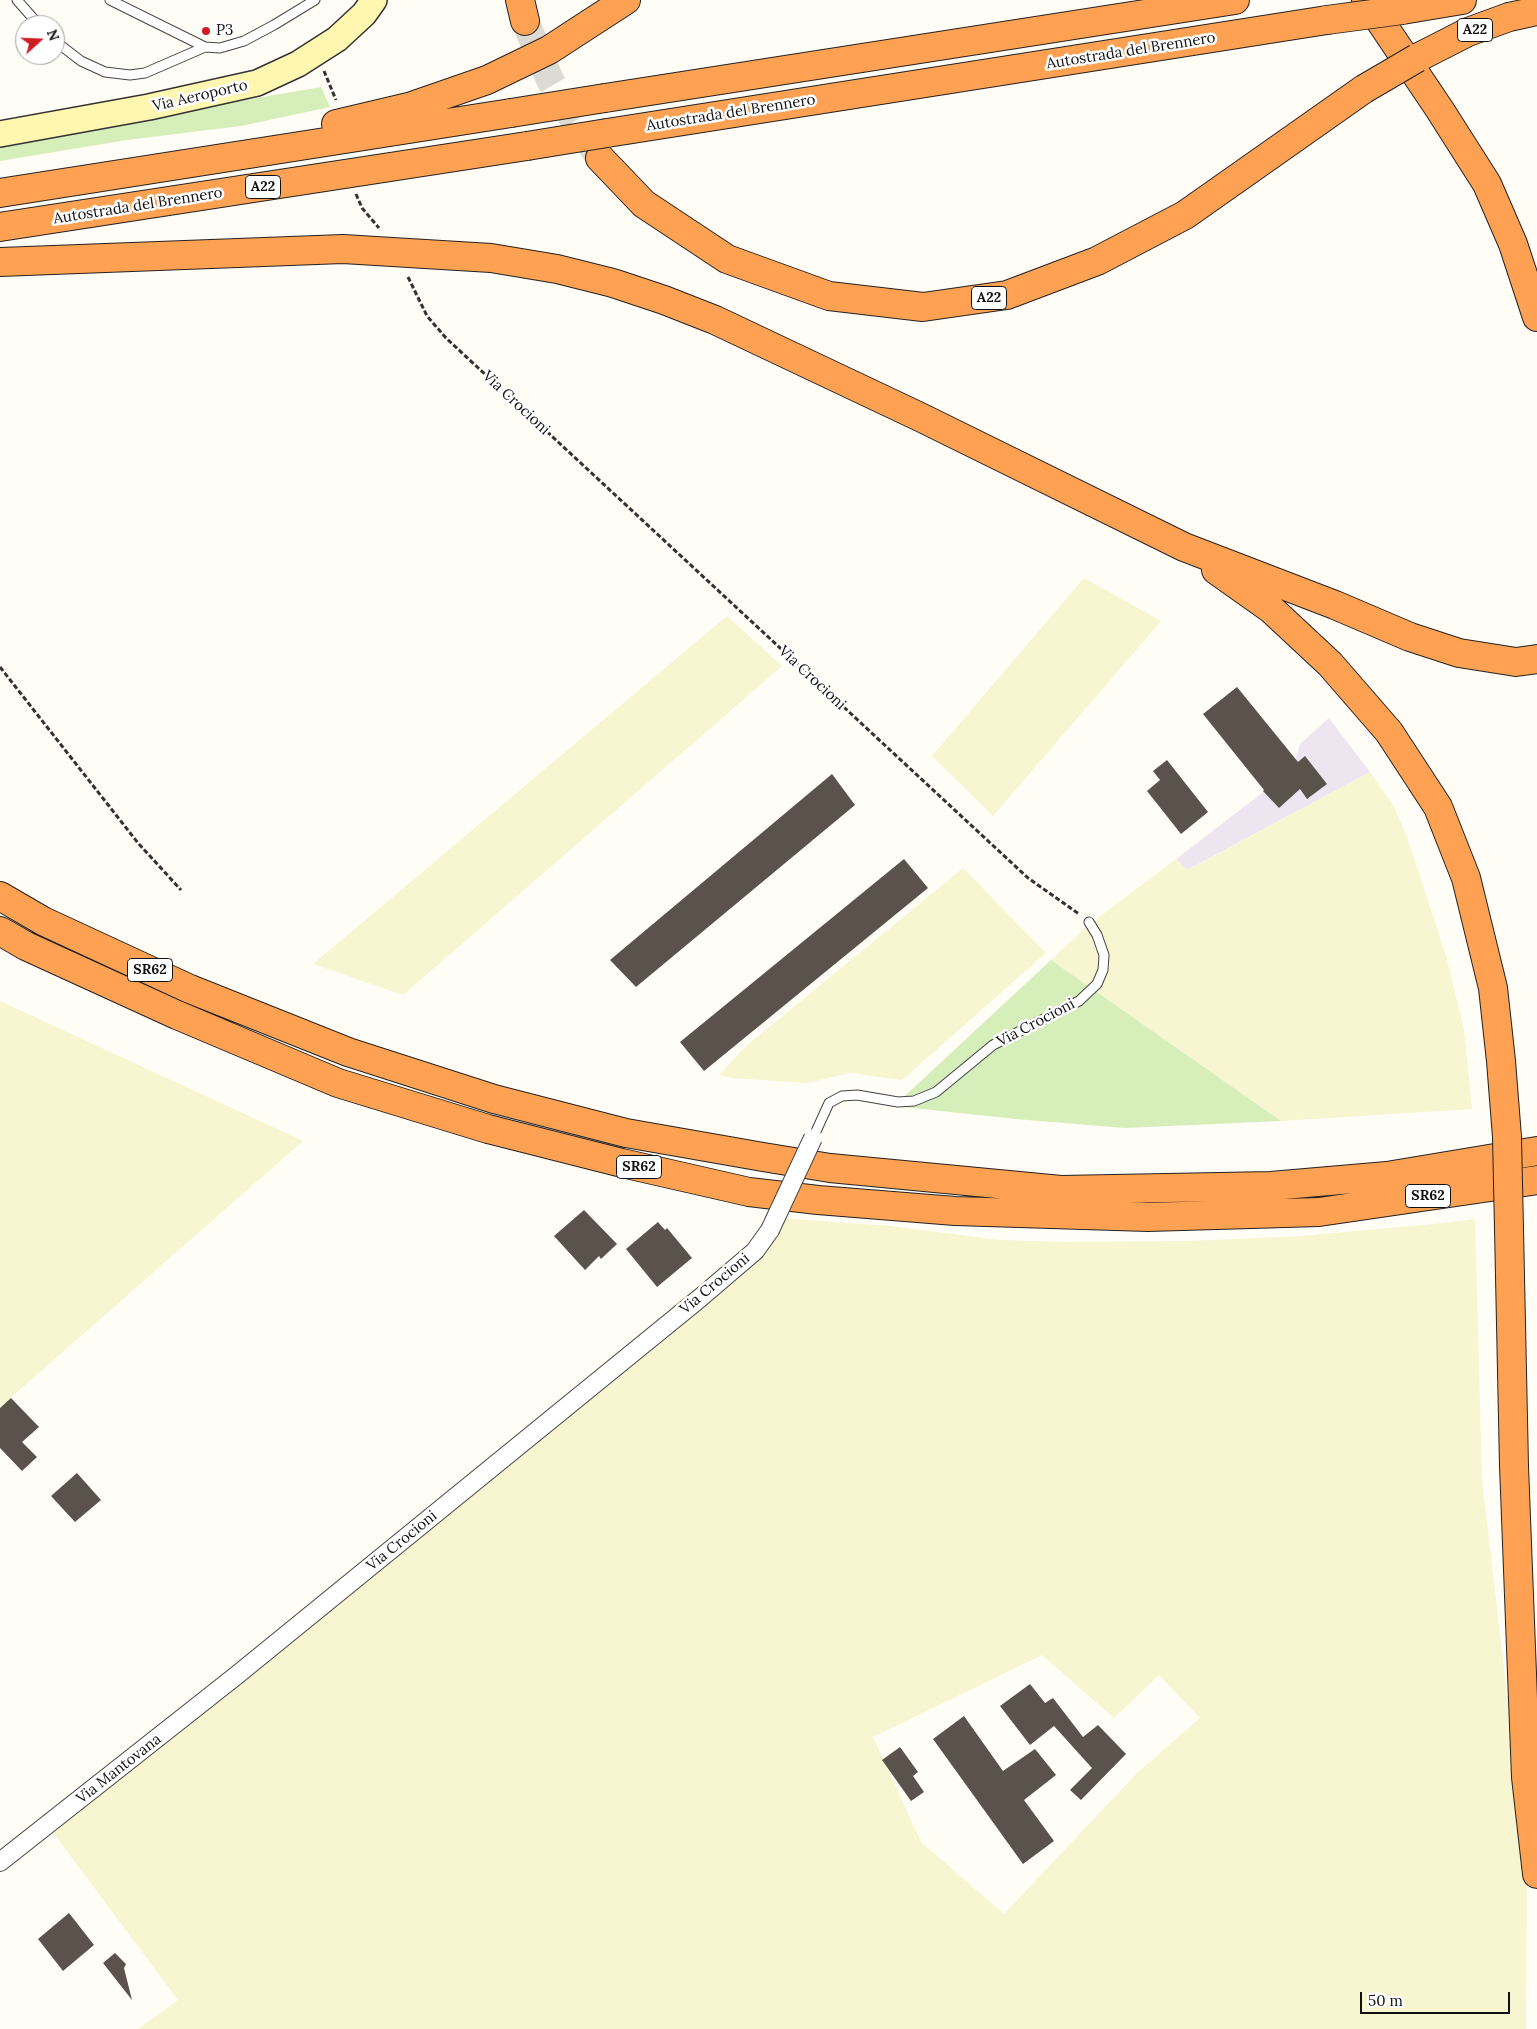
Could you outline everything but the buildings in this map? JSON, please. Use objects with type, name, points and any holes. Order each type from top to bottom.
[{"type":"highway","name":"A22","points":[[190,164],[312,130],[412,106],[487,80],[549,50],[626,0]]},
{"type":"highway","name":"A22","points":[[0,193],[1235,0]]},
{"type":"highway","points":[[1366,0],[1487,184],[1513,244],[1537,317]]},
{"type":"highway","name":"Autostrada del Brennero","points":[[0,227],[527,146],[604,145],[1327,20],[1462,0]]},
{"type":"highway","name":"A22","points":[[604,145],[644,204],[726,259],[829,296],[923,307],[1007,295],[1097,261],[1185,215],[1364,89],[1417,58],[1468,32],[1509,17],[1537,10]]},
{"type":"highway","points":[[0,262],[343,249],[491,258],[557,269],[613,283],[715,320],[920,416],[1184,548],[1335,605],[1410,637],[1459,652],[1527,661]]},
{"type":"highway","points":[[1184,548],[1270,609],[1330,664],[1389,732],[1438,807],[1466,878],[1493,988],[1501,1061],[1506,1136],[1514,1466],[1526,1767],[1537,1874]]},
{"type":"highway","name":"SR62","points":[[0,896],[43,921],[190,989],[348,1052],[494,1099],[616,1130],[773,1159],[830,1168],[1061,1190],[1271,1186],[1387,1176],[1537,1151]]},
{"type":"highway","name":"SR62","points":[[0,931],[26,946],[177,1016],[338,1083],[488,1129],[622,1163],[749,1192],[818,1200],[955,1211],[1148,1217],[1319,1212],[1537,1180]]},
{"type":"street","name":"Via Aeroporto","points":[[0,134],[149,107],[257,83],[298,64],[337,39],[364,14],[374,0]]},
{"type":"street","name":"Via Crocioni","points":[[237,1675],[700,1298],[755,1251],[770,1230],[813,1138]]},
{"type":"street","name":"Via Mantovana","points":[[0,1862],[237,1675]]},
{"type":"lane","points":[[17,0],[30,15]]},
{"type":"lane","points":[[110,0],[205,47],[220,48],[244,41],[274,26],[315,0]]},
{"type":"lane","points":[[65,49],[81,61],[106,72],[130,75],[145,74],[205,47]]},
{"type":"lane","name":"Via Crocioni","points":[[813,1138],[829,1103],[842,1096],[857,1095],[898,1102],[914,1101],[936,1092],[993,1045],[1079,1001],[1097,984],[1103,970],[1104,955],[1089,922]]},
{"type":"path","points":[[316,52],[337,103]]},
{"type":"path","points":[[354,192],[362,208],[378,226]]},
{"type":"path","name":"Via Crocioni","points":[[406,272],[427,316],[446,338],[1028,878],[1089,922]]},
{"type":"path","points":[[0,667],[138,842],[181,890]]},
{"type":"shaded area","points":[[1084,578],[1161,621],[993,816],[932,756]]},
{"type":"shaded area","points":[[727,616],[782,666],[403,995],[313,964]]},
{"type":"shaded area","points":[[1329,718],[1370,772],[1187,870],[1176,859],[1292,770],[1300,744]]},
{"type":"shaded area","points":[[1370,772],[1393,805],[1407,837],[1446,956],[1464,1029],[1472,1109],[1281,1121],[1051,960],[1086,927],[1176,859],[1188,870]]},
{"type":"shaded area","points":[[963,868],[1046,953],[902,1080],[850,1073],[807,1083],[732,1078],[719,1075],[745,1047]]},
{"type":"shaded area","points":[[0,1001],[303,1141],[0,1407]]},
{"type":"shaded area","points":[[780,1218],[890,1226],[999,1240],[1064,1242],[1190,1241],[1301,1236],[1475,1219],[1482,1480],[1510,1719],[1527,1814],[1526,2029],[138,2029],[178,2000],[52,1831],[315,1604],[728,1261],[770,1230]],"holes":[[[1042,1655],[1114,1718],[1159,1675],[1200,1718],[1137,1773],[1004,1914],[921,1842],[873,1737]]]},
{"type":"green space","points":[[321,87],[330,107],[241,126],[127,140],[0,161],[0,142]]},
{"type":"green space","points":[[1051,960],[1281,1121],[1125,1128],[894,1106]]},
{"type":"tunnel","points":[[525,21],[550,80],[573,119],[598,155]]},
{"type":"place","name":"P3","points":[[206,31]]}]
